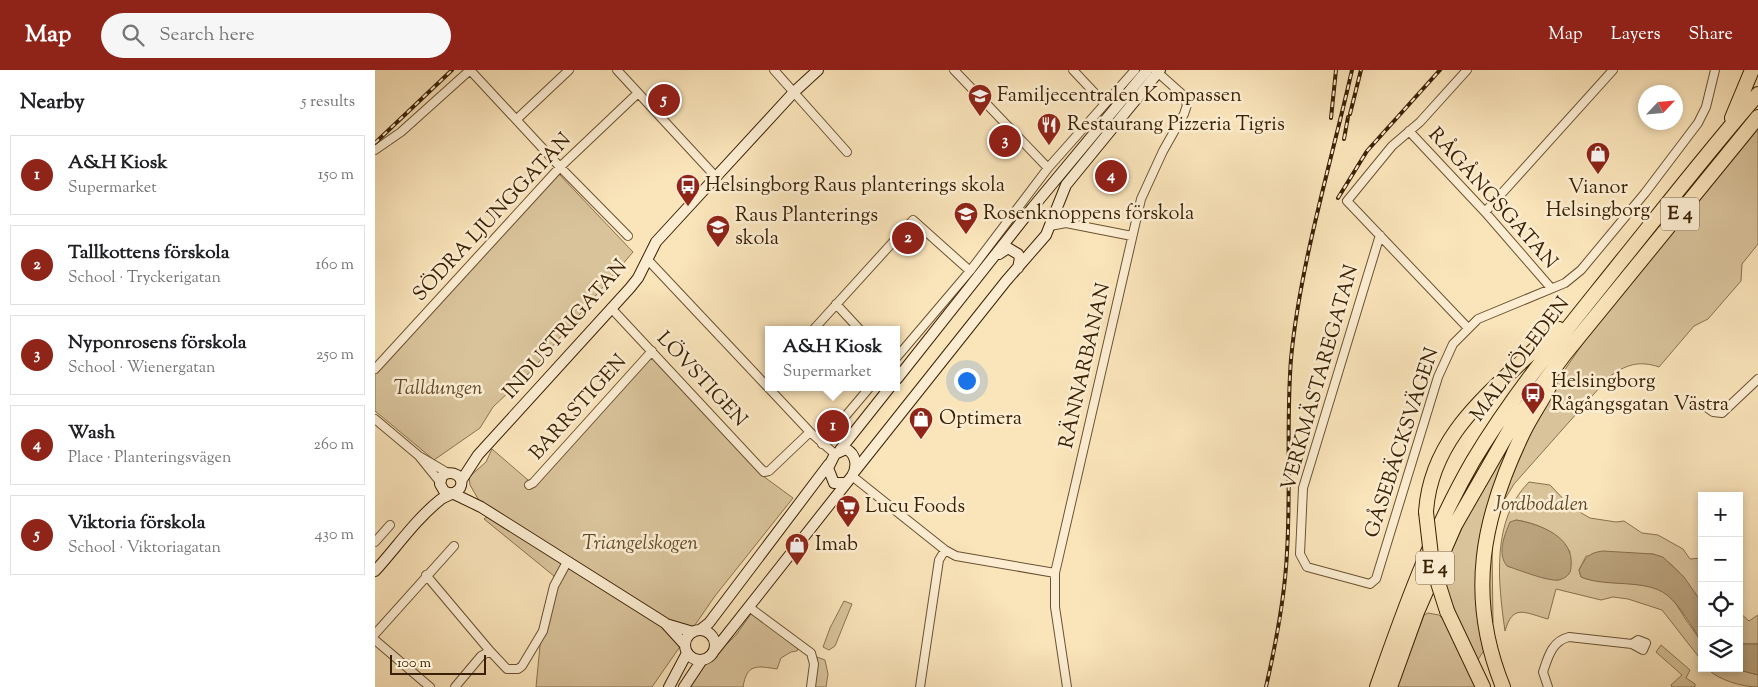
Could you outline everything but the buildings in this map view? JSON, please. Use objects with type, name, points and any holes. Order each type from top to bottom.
[{"type":"highway","points":[[1728,130],[1752,70]]},
{"type":"highway","name":"MALMÖLEDEN","points":[[1377,687],[1410,596],[1441,524],[1473,462],[1516,407],[1580,312],[1758,94]]},
{"type":"highway","name":"MALMÖLEDEN","points":[[1390,687],[1417,612],[1455,525],[1493,455],[1516,407],[1565,355],[1758,117]]},
{"type":"highway","points":[[1482,686],[1447,611],[1430,555],[1426,512],[1427,495],[1435,466],[1454,432],[1498,383],[1554,332],[1580,312]]},
{"type":"highway","points":[[1503,687],[1488,644],[1483,615],[1481,585],[1485,543],[1492,511],[1515,451],[1565,355]]},
{"type":"main road","name":"INDUSTRIGATAN","points":[[461,482],[478,455],[637,278],[657,242],[794,92],[818,70]]},
{"type":"main road","points":[[684,687],[702,660],[710,656],[1006,281],[1046,235],[1066,185],[1155,71]]},
{"type":"main road","points":[[900,375],[1033,207],[1155,71]]},
{"type":"main road","points":[[995,257],[1010,248],[1019,256],[1017,269]]},
{"type":"main road","points":[[669,687],[686,649],[688,636],[709,623],[838,452],[887,391]]},
{"type":"main road","points":[[838,452],[846,449],[851,451],[855,458],[851,476]]},
{"type":"main road","name":"INDUSTRIGATAN","points":[[449,473],[478,455]]},
{"type":"main road","points":[[829,464],[829,471],[835,483],[851,476]]},
{"type":"main road","points":[[428,510],[442,476],[449,473],[458,475],[461,482],[481,507]]},
{"type":"main road","points":[[375,571],[428,510],[458,490],[461,482]]},
{"type":"main road","points":[[440,483],[444,491],[481,507],[665,623],[712,636],[715,644],[714,651]]},
{"type":"main road","points":[[665,623],[692,658],[702,660]]},
{"type":"street","points":[[375,150],[401,132],[470,70],[560,167],[628,236]]},
{"type":"street","points":[[517,119],[569,70]]},
{"type":"street","points":[[617,70],[716,177]]},
{"type":"street","points":[[774,70],[847,152]]},
{"type":"street","points":[[954,70],[1048,168]]},
{"type":"street","points":[[1073,70],[1105,104]]},
{"type":"street","points":[[900,353],[970,271],[1048,168],[1135,70]]},
{"type":"street","points":[[1467,70],[1409,131],[1392,146],[1347,201],[1467,327]]},
{"type":"street","points":[[1485,212],[1613,70]]},
{"type":"street","name":"GÅSEBÄCKSVÄGEN","points":[[1370,584],[1376,579],[1438,377],[1453,344],[1467,327],[1477,319],[1565,283],[1585,266],[1698,124],[1706,107],[1715,70]]},
{"type":"street","name":"RÄNNARBANAN","points":[[1067,687],[1055,607],[1055,573],[1132,236],[1146,186],[1187,105],[1183,95],[1155,71]]},
{"type":"street","name":"SÖDRA LJUNGGATAN","points":[[375,369],[560,167],[638,93]]},
{"type":"street","name":"RÅGÅNGSGATAN","points":[[1409,131],[1485,212],[1551,288]]},
{"type":"street","points":[[817,326],[913,220],[970,271]]},
{"type":"street","points":[[1051,226],[1066,223],[1132,236]]},
{"type":"street","name":"VERKMÄSTAREGATAN","points":[[1370,584],[1307,567],[1300,554],[1303,488],[1380,235]]},
{"type":"street","points":[[648,260],[763,383],[765,381]]},
{"type":"street","points":[[836,304],[856,326]]},
{"type":"street","name":"LÖVSTIGEN","points":[[611,308],[766,472],[810,432]]},
{"type":"street","name":"BARRSTIGEN","points":[[529,485],[652,351]]},
{"type":"street","points":[[1703,405],[1713,412],[1722,413],[1758,379]]},
{"type":"street","points":[[771,391],[822,444],[838,452]]},
{"type":"street","points":[[822,444],[868,391]]},
{"type":"street","points":[[375,419],[419,456],[449,473]]},
{"type":"street","points":[[419,456],[440,483]]},
{"type":"street","points":[[851,476],[945,550],[956,556],[1055,573]]},
{"type":"street","points":[[375,542],[390,525]]},
{"type":"street","points":[[375,634],[425,575],[454,546]]},
{"type":"street","points":[[920,687],[939,560],[945,550]]},
{"type":"street","points":[[425,575],[507,669],[518,669],[523,666],[543,631],[554,586],[567,562]]},
{"type":"street","points":[[749,607],[811,653],[814,664],[811,687]]},
{"type":"street","points":[[1548,687],[1543,672],[1552,649],[1563,639],[1569,637],[1632,644]]},
{"type":"street","points":[[375,640],[430,687]]},
{"type":"street","points":[[455,687],[481,656],[490,651]]},
{"type":"green space","points":[[1758,127],[1758,244],[1742,264],[1741,281],[1708,319],[1694,326],[1659,367],[1645,364],[1633,365],[1621,369],[1609,377],[1514,484],[1498,513],[1492,546],[1493,623],[1489,624],[1490,535],[1516,462],[1557,381],[1588,336]]},
{"type":"green space","name":"Talldungen","points":[[557,172],[633,252],[533,369],[493,407],[480,428],[434,460],[375,411],[375,374]]},
{"type":"green space","name":"Triangelskogen","points":[[654,359],[763,476],[793,498],[715,596],[652,687],[536,687],[543,615],[554,576],[484,519],[488,516],[470,485],[469,477],[486,462],[492,449],[535,486],[648,360]]},
{"type":"green space","points":[[1519,427],[1488,513],[1485,649],[1475,664],[1454,616],[1441,574],[1471,508]]},
{"type":"green space","name":"Jordbodalen","points":[[1529,482],[1550,485],[1571,507],[1590,518],[1616,522],[1624,521],[1642,533],[1658,535],[1683,549],[1690,559],[1698,558],[1698,598],[1669,562],[1653,554],[1586,556],[1579,570],[1581,577],[1591,580],[1649,586],[1668,595],[1698,638],[1698,656],[1662,610],[1628,599],[1613,597],[1601,600],[1556,589],[1548,619],[1521,612],[1516,613],[1508,622],[1505,631],[1499,572],[1500,552],[1508,514],[1517,497]],"holes":[[[1516,520],[1539,526],[1560,539],[1570,552],[1558,580],[1507,566]]]},
{"type":"green space","points":[[844,601],[852,604],[835,646],[829,650],[823,647],[830,628]]},
{"type":"green space","points":[[1428,613],[1439,615],[1445,621],[1477,687],[1397,687],[1424,615]]},
{"type":"green space","points":[[751,614],[799,646],[797,651],[781,658],[777,669],[759,667],[750,670],[743,687],[688,687],[696,674],[736,635]]},
{"type":"green space","points":[[1758,615],[1758,644],[1743,644],[1743,616],[1749,621]]},
{"type":"green space","points":[[1661,645],[1690,670],[1686,678],[1695,684],[1695,687],[1672,687],[1671,685],[1682,675],[1656,652]]},
{"type":"green space","points":[[817,657],[825,660],[828,674],[826,687],[815,687]]},
{"type":"green space","points":[[1743,671],[1758,675],[1758,687],[1745,686],[1711,672]]},
{"type":"shaded area","points":[[1516,520],[1545,529],[1562,540],[1571,557],[1571,569],[1568,575],[1559,580],[1554,580],[1507,566],[1502,556],[1502,550],[1510,522]]},
{"type":"shaded area","points":[[1603,551],[1653,554],[1663,557],[1684,577],[1698,597],[1698,635],[1677,605],[1667,595],[1658,590],[1581,577],[1579,570],[1586,559],[1594,553]]},
{"type":"shaded area","points":[[1743,644],[1758,644],[1758,675],[1743,671]]},
{"type":"railway","points":[[375,143],[452,70]]},
{"type":"railway","points":[[1331,118],[1336,70]]},
{"type":"railway","points":[[1266,687],[1279,620],[1286,569],[1289,504],[1290,383],[1295,323],[1317,214],[1352,70]]},
{"type":"railway","points":[[1350,114],[1361,70]]},
{"type":"railway","points":[[1338,198],[1367,151],[1440,70]]},
{"type":"railway","points":[[1344,139],[1348,117]]},
{"type":"place","name":"Viktoria förskola","points":[[664,100]]},
{"type":"place","name":"Familjecentralen Kompassen","points":[[980,117]]},
{"type":"place","name":"Nyponrosens förskola","points":[[1005,141]]},
{"type":"place","name":"Restaurang Pizzeria Tigris","points":[[1049,146]]},
{"type":"place","name":"Vianor Helsingborg","points":[[1598,175]]},
{"type":"place","name":"Wash","points":[[1111,176]]},
{"type":"place","name":"Helsingborg Raus planterings skola","points":[[688,207]]},
{"type":"place","name":"Rosenknoppens förskola","points":[[966,235]]},
{"type":"place","name":"Tallkottens förskola","points":[[908,238]]},
{"type":"place","name":"Raus Planterings skola","points":[[718,248]]},
{"type":"place","name":"Helsingborg Rågångsgatan Västra","points":[[1533,415]]},
{"type":"place","name":"A&H Kiosk","points":[[833,426]]},
{"type":"place","name":"Optimera","points":[[921,440]]},
{"type":"place","name":"Lucu Foods","points":[[848,528]]},
{"type":"place","name":"Imab","points":[[797,566]]}]
